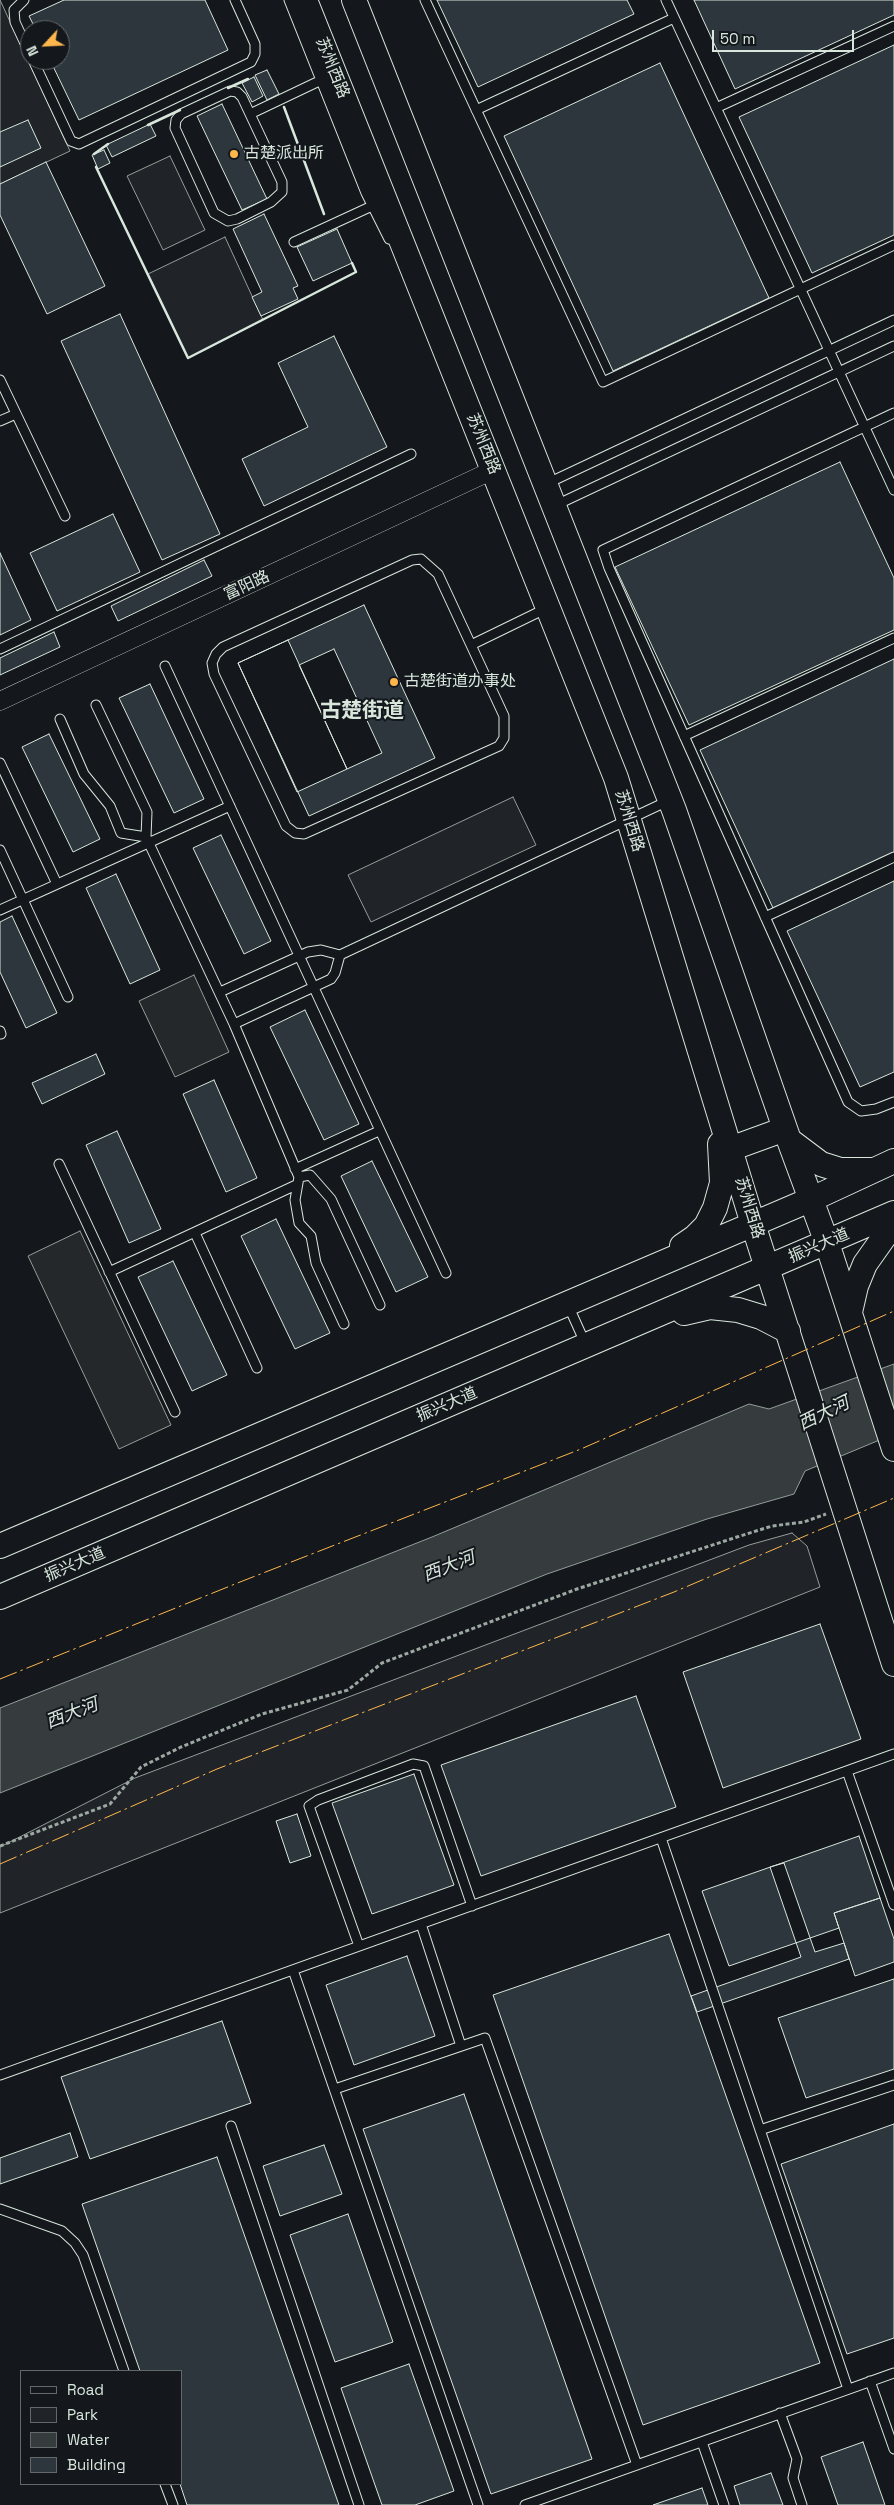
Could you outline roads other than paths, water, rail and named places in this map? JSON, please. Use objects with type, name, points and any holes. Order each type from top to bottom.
[{"type":"main road","name":"苏州西路","points":[[305,0],[328,77],[418,281],[616,778],[753,1224],[894,1664]]},
{"type":"main road","points":[[354,0],[670,800],[787,1135],[828,1243],[894,1449]]},
{"type":"main road","points":[[644,1270],[695,1237],[706,1226],[715,1208],[722,1183],[718,1108]]},
{"type":"main road","points":[[730,1149],[787,1135]]},
{"type":"main road","points":[[787,1135],[821,1164],[840,1170],[884,1166]]},
{"type":"main road","points":[[0,1546],[812,1199],[884,1166]]},
{"type":"main road","name":"振兴大道","points":[[0,1597],[828,1243],[894,1213]]},
{"type":"main road","points":[[854,1323],[856,1286],[866,1264],[894,1223]]},
{"type":"main road","points":[[640,1322],[710,1308],[738,1310],[761,1317],[791,1340]]},
{"type":"street","name":"富阳路","points":[[0,701],[493,470]]},
{"type":"lane","points":[[20,33],[15,22],[14,10],[24,0]]},
{"type":"lane","points":[[38,70],[71,141],[79,144],[251,62],[255,54],[255,44],[235,0]]},
{"type":"lane","points":[[289,0],[328,77],[372,206],[390,240],[418,281]]},
{"type":"lane","points":[[425,0],[603,382],[894,245]]},
{"type":"lane","points":[[666,0],[894,490]]},
{"type":"lane","points":[[476,110],[674,18]]},
{"type":"lane","points":[[716,108],[894,26]]},
{"type":"lane","points":[[250,114],[328,77]]},
{"type":"lane","points":[[230,91],[237,92],[242,97],[250,114],[282,182],[282,192],[271,202],[237,219],[228,221],[214,213],[175,128],[176,120],[181,114],[230,91]]},
{"type":"lane","points":[[294,242],[372,206]]},
{"type":"lane","points":[[545,484],[894,320]]},
{"type":"lane","points":[[554,506],[894,346]]},
{"type":"lane","points":[[0,380],[65,516]]},
{"type":"lane","points":[[894,413],[603,550],[608,568],[848,1102],[861,1110],[876,1109],[894,1102]]},
{"type":"lane","points":[[0,421],[16,414]]},
{"type":"lane","points":[[0,649],[411,454]]},
{"type":"lane","points":[[420,559],[438,574],[471,645],[504,716],[504,738],[499,746],[304,834],[295,833],[286,826],[214,674],[212,663],[216,654],[223,647],[412,560],[420,559]]},
{"type":"lane","points":[[471,645],[548,608]]},
{"type":"lane","points":[[684,736],[894,638]]},
{"type":"lane","points":[[165,666],[446,1273]]},
{"type":"lane","points":[[96,705],[147,812],[147,840],[220,992],[297,1177],[295,1200],[299,1223],[312,1236],[316,1263],[344,1324]]},
{"type":"lane","points":[[60,719],[84,774],[110,806],[121,833],[147,840]]},
{"type":"lane","points":[[0,763],[56,884]]},
{"type":"lane","points":[[220,992],[300,956],[321,950],[340,954],[670,800]]},
{"type":"lane","points":[[0,910],[147,840],[230,806]]},
{"type":"lane","points":[[0,850],[68,997]]},
{"type":"lane","points":[[765,918],[894,857]]},
{"type":"lane","points":[[234,1024],[331,979],[335,973],[340,954]]},
{"type":"lane","points":[[109,1272],[195,1232],[379,1131]]},
{"type":"lane","points":[[59,1164],[175,1412]]},
{"type":"lane","points":[[297,1177],[310,1175],[331,1199],[380,1306]]},
{"type":"lane","points":[[195,1232],[257,1368]]},
{"type":"lane","points":[[568,1303],[586,1346]]},
{"type":"lane","points":[[0,2075],[894,1754]]},
{"type":"lane","points":[[359,1946],[309,1806],[318,1800],[413,1764],[424,1766],[472,1906]]},
{"type":"lane","points":[[847,1771],[894,1905]]},
{"type":"lane","points":[[661,1838],[848,2389]]},
{"type":"lane","points":[[421,1924],[461,2046]]},
{"type":"lane","points":[[293,1970],[478,2505]]},
{"type":"lane","points":[[335,2089],[485,2038],[637,2465]]},
{"type":"lane","points":[[760,2130],[894,2085]]},
{"type":"lane","points":[[231,2126],[359,2505]]},
{"type":"lane","points":[[0,2209],[62,2232],[76,2244],[83,2255],[124,2370]]},
{"type":"lane","points":[[525,2505],[894,2373]]},
{"type":"lane","points":[[870,2381],[894,2449]]},
{"type":"lane","points":[[780,2414],[797,2459],[793,2478],[802,2505]]},
{"type":"lane","points":[[702,2442],[724,2505]]},
{"type":"lane","points":[[165,2485],[173,2505]]},
{"type":"water","name":"西大河","points":[[894,1364],[894,1434],[805,1471],[794,1494],[707,1519],[547,1574],[0,1793],[0,1708],[432,1537],[749,1404],[769,1409]]},
{"type":"place","name":"古楚派出所","points":[[234,154]]},
{"type":"place","name":"古楚街道办事处","points":[[394,682]]},
{"type":"district","name":"古楚街道","points":[[362,711]]}]
